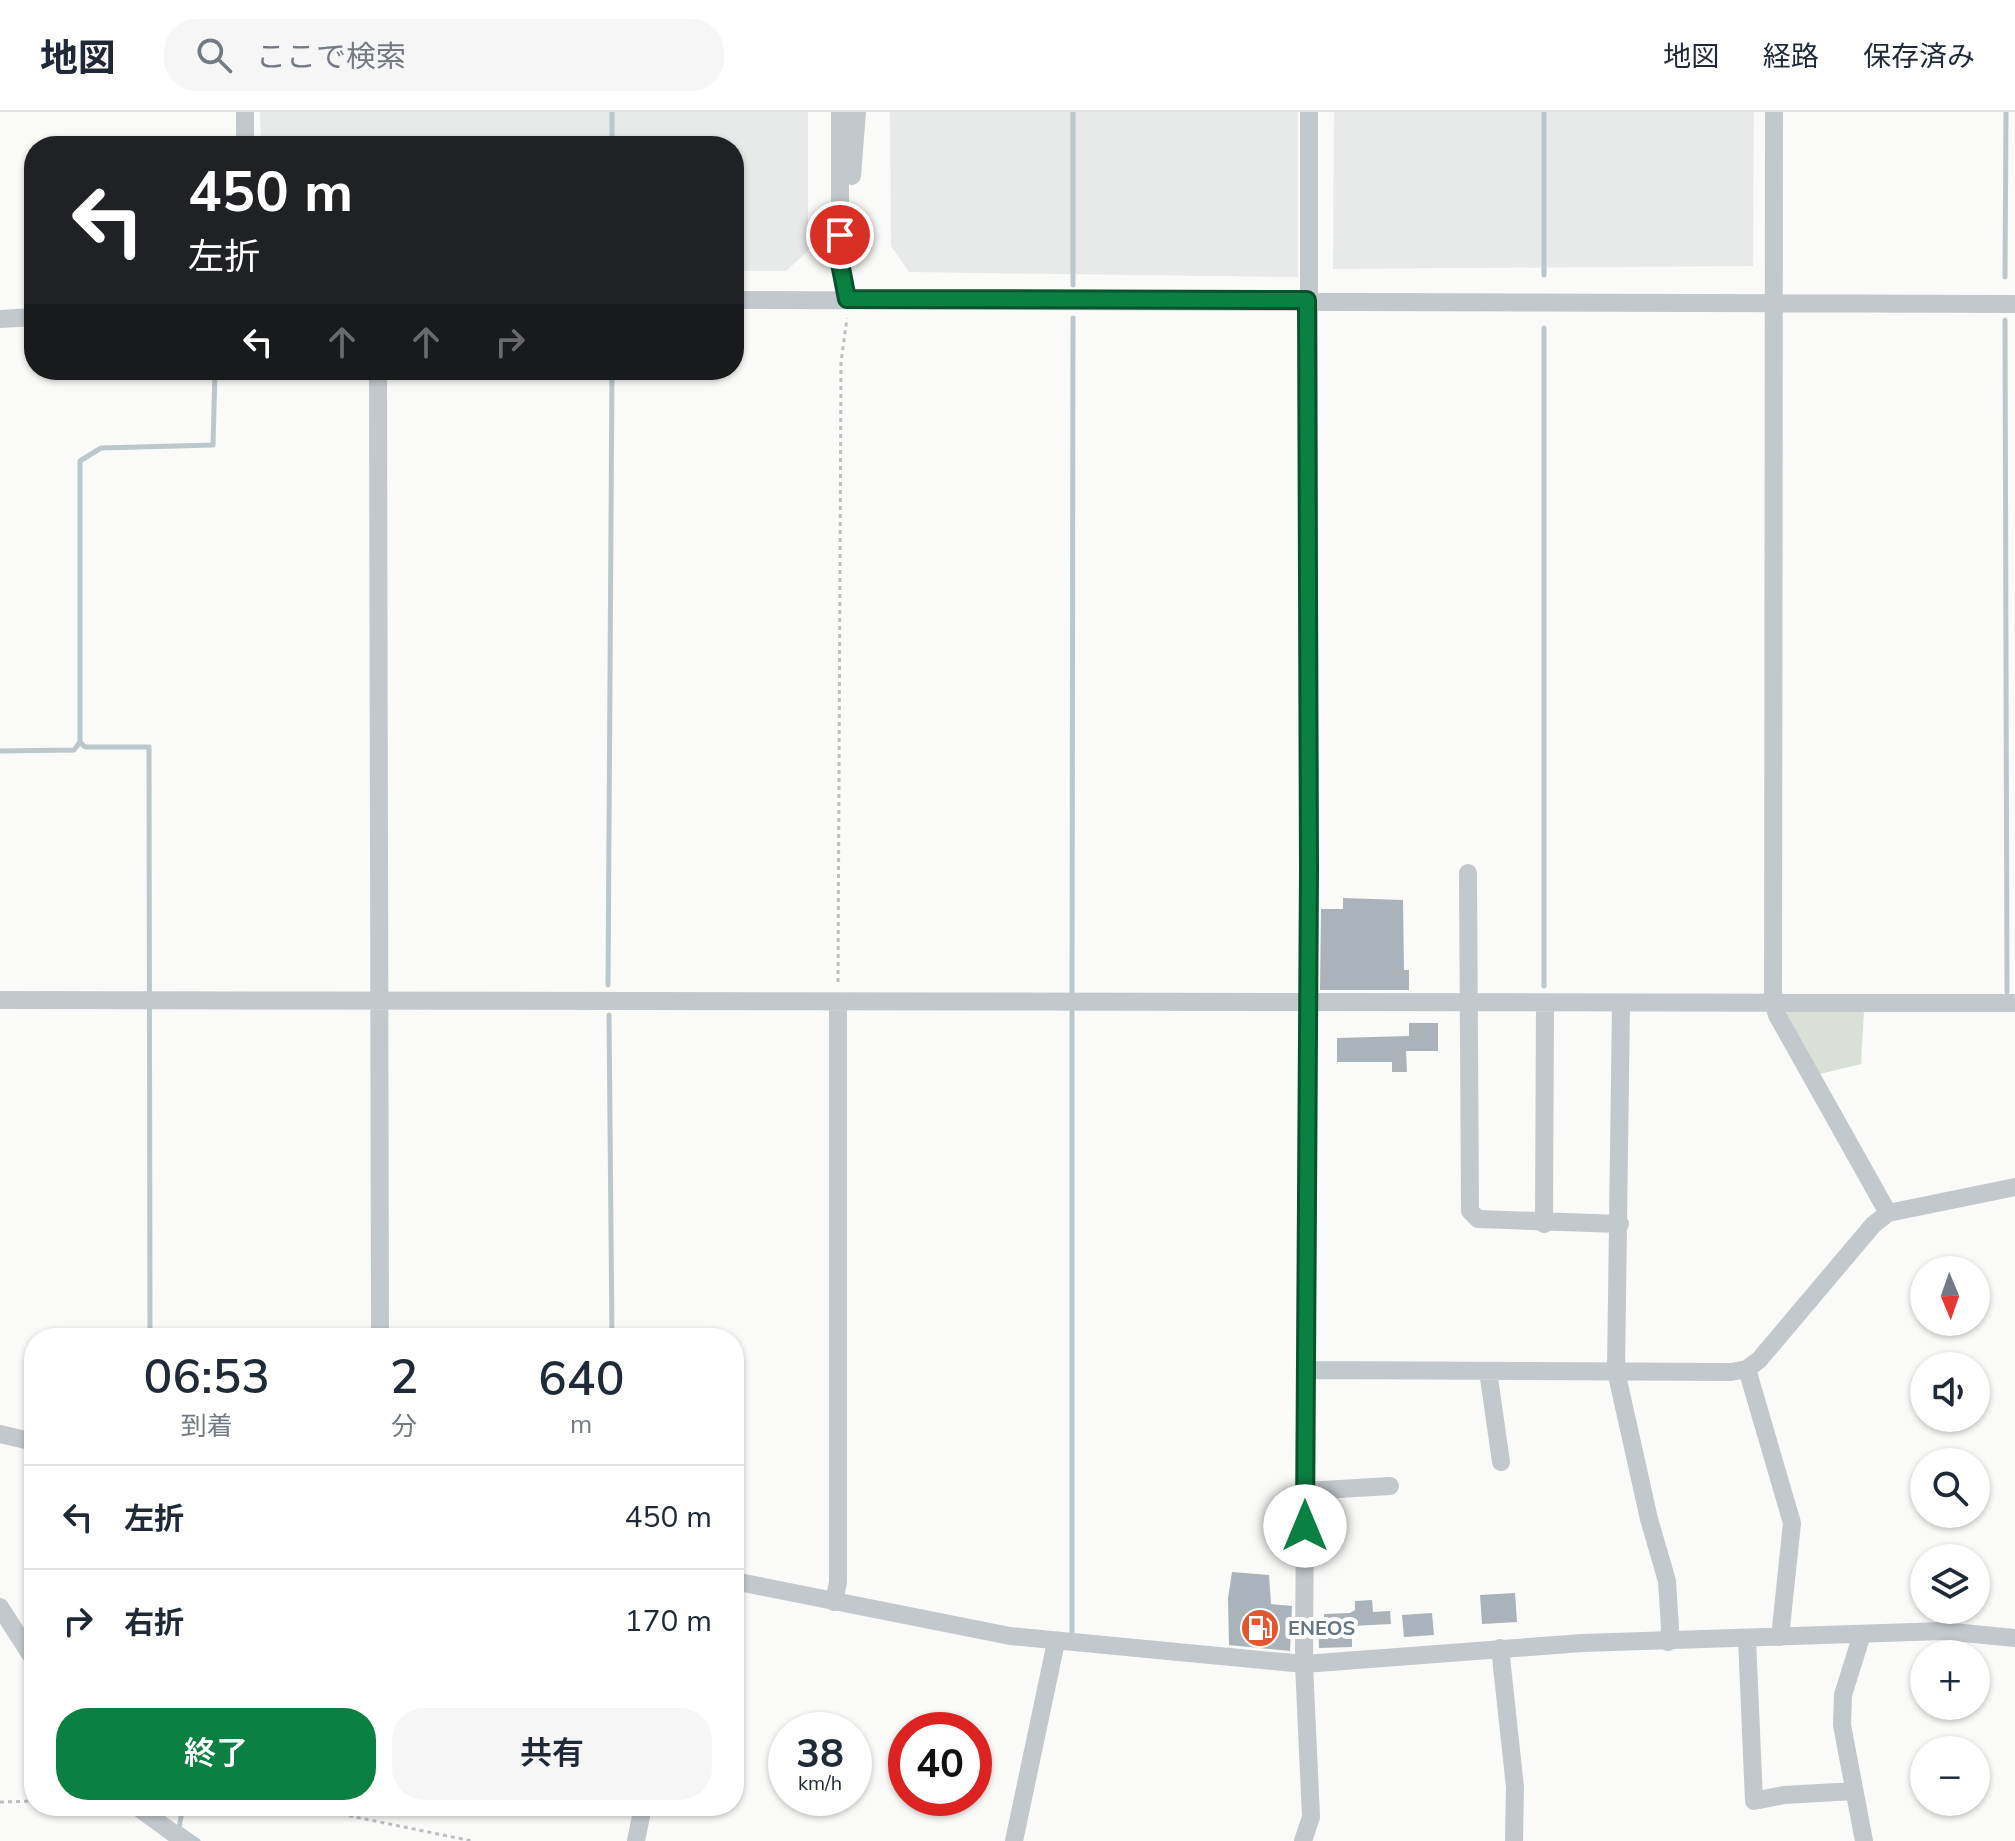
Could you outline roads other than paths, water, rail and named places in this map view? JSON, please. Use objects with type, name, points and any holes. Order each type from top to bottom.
[{"type":"street","points":[[245,112],[245,136]]},
{"type":"street","points":[[840,112],[840,263],[847,299]]},
{"type":"street","points":[[847,299],[857,112]]},
{"type":"street","points":[[1303,1841],[1311,1817],[1304,1664],[1309,1003],[1309,112]]},
{"type":"street","points":[[1774,112],[1773,1001],[1777,1015],[1888,1213]]},
{"type":"street","points":[[744,300],[2015,304]]},
{"type":"street","points":[[0,319],[24,318]]},
{"type":"street","points":[[378,380],[376,999],[380,1328]]},
{"type":"street","points":[[1468,873],[1470,1211],[1478,1219],[1544,1224],[1620,1224]]},
{"type":"street","points":[[0,1000],[2015,1003]]},
{"type":"street","points":[[834,1602],[838,1582],[838,1002]]},
{"type":"street","points":[[1544,1224],[1545,1004]]},
{"type":"street","points":[[1621,1004],[1616,1371],[1649,1519],[1667,1581],[1668,1642]]},
{"type":"street","points":[[1307,1370],[1731,1372],[1747,1369],[1779,1338],[1873,1225],[1888,1213],[2015,1187]]},
{"type":"street","points":[[1747,1369],[1792,1523],[1780,1637]]},
{"type":"street","points":[[1488,1371],[1501,1462]]},
{"type":"street","points":[[0,1434],[24,1440]]},
{"type":"street","points":[[1306,1491],[1390,1486]]},
{"type":"street","points":[[744,1583],[943,1625],[1056,1642],[1304,1664],[1500,1648],[1943,1631],[2015,1638]]},
{"type":"street","points":[[0,1607],[24,1644]]},
{"type":"street","points":[[1862,1634],[1843,1695],[1842,1725],[1864,1841]]},
{"type":"street","points":[[1747,1639],[1754,1801],[1784,1795],[1854,1791]]},
{"type":"street","points":[[1014,1841],[1056,1642]]},
{"type":"street","points":[[1500,1648],[1515,1787],[1514,1841]]},
{"type":"street","points":[[150,1816],[184,1841]]},
{"type":"street","points":[[636,1841],[641,1816]]},
{"type":"waterway","points":[[612,112],[612,136]]},
{"type":"waterway","points":[[1073,112],[1073,285]]},
{"type":"waterway","points":[[1544,112],[1544,275]]},
{"type":"waterway","points":[[2005,277],[2006,112]]},
{"type":"waterway","points":[[1072,996],[1073,318]]},
{"type":"waterway","points":[[2005,320],[2007,992]]},
{"type":"waterway","points":[[1544,328],[1544,986]]},
{"type":"waterway","points":[[150,1328],[149,747],[85,747],[80,742],[80,461],[101,448],[213,445],[215,380]]},
{"type":"waterway","points":[[608,985],[612,380]]},
{"type":"waterway","points":[[0,751],[74,750],[80,742]]},
{"type":"waterway","points":[[1072,1006],[1072,1633]]},
{"type":"waterway","points":[[609,1015],[612,1328]]},
{"type":"waterway","points":[[181,1816],[179,1828],[198,1841]]},
{"type":"place","name":"ENEOS","points":[[1260,1628]]}]
